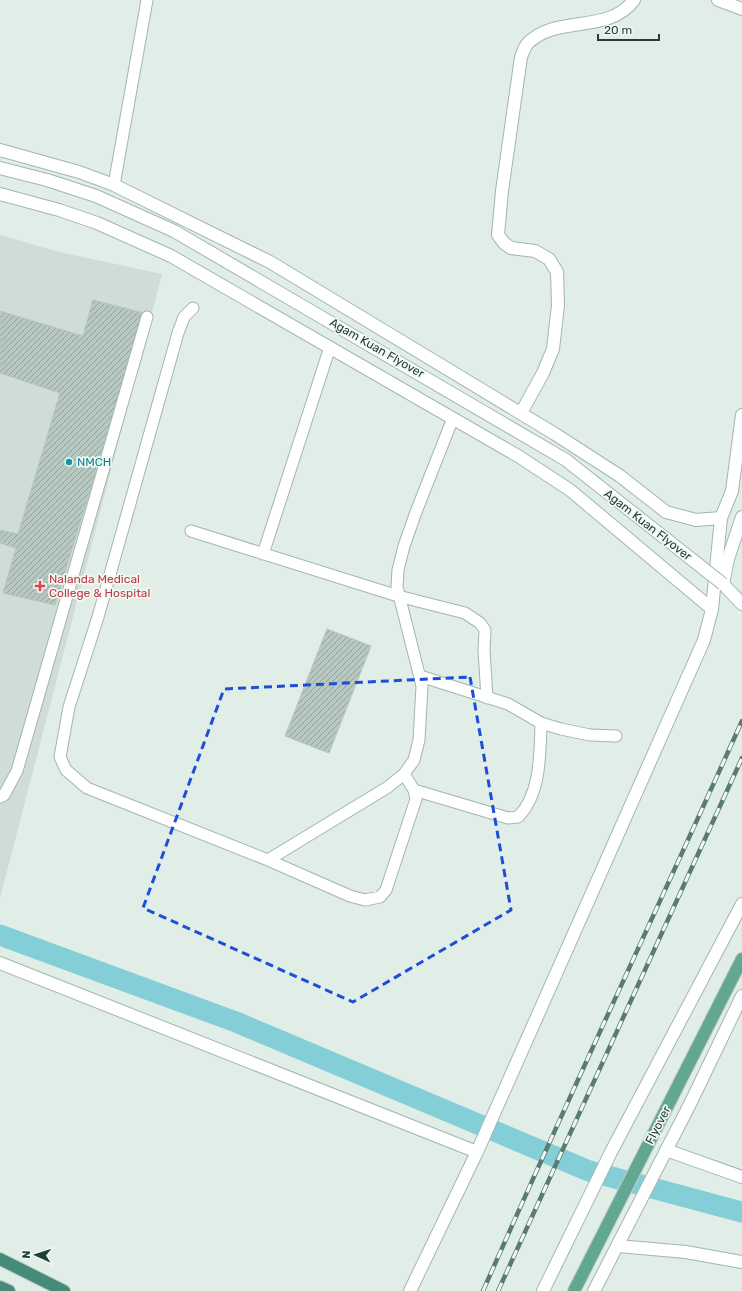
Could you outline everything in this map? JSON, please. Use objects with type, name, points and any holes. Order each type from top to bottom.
[{"type":"highway","points":[[0,1259],[64,1291]]},
{"type":"highway","points":[[0,1287],[9,1291]]},
{"type":"main road","name":"Flyover","points":[[574,1291],[742,959]]},
{"type":"street","points":[[521,413],[543,373],[553,348],[558,305],[557,272],[549,259],[535,251],[511,248],[504,243],[498,235],[502,191],[521,57],[527,44],[539,35],[560,27],[604,21],[618,13],[634,0]]},
{"type":"street","points":[[718,0],[742,9]]},
{"type":"street","points":[[0,150],[84,174],[114,185],[270,262],[521,413],[620,476],[666,512],[696,520],[721,518]]},
{"type":"street","name":"Agam Kuan Flyover","points":[[0,168],[47,180],[96,196],[174,231],[566,460],[723,584]]},
{"type":"street","points":[[0,194],[59,210],[97,223],[171,256],[453,418],[547,474],[570,490],[712,609]]},
{"type":"street","points":[[410,1291],[477,1152],[704,640],[712,609],[721,518],[732,491],[742,414]]},
{"type":"street","points":[[742,517],[728,558],[723,584],[742,604]]},
{"type":"street","points":[[543,1291],[611,1152],[742,904]]},
{"type":"street","points":[[0,963],[477,1152]]},
{"type":"street","points":[[594,1291],[618,1246],[628,1223],[742,996]]},
{"type":"street","points":[[666,1150],[742,1177]]},
{"type":"street","points":[[618,1246],[686,1252],[742,1262]]},
{"type":"lane","points":[[114,185],[148,0]]},
{"type":"lane","points":[[193,308],[184,317],[178,333],[98,617],[69,707],[60,757],[66,770],[87,788],[268,860],[350,896],[365,900],[380,897],[386,890],[411,816],[416,799],[414,790],[404,774]]},
{"type":"lane","points":[[0,797],[4,795],[17,771],[147,316]]},
{"type":"lane","points":[[263,554],[330,347]]},
{"type":"lane","points":[[268,860],[372,798],[404,774],[414,760],[419,740],[422,686],[396,587],[404,546],[453,418]]},
{"type":"lane","points":[[191,531],[398,596],[465,613],[480,622],[485,630],[484,650],[487,698]]},
{"type":"lane","points":[[420,676],[508,704],[542,723],[561,729],[590,735],[616,736]]},
{"type":"lane","points":[[414,790],[508,818],[518,817],[526,809],[534,790],[539,762],[542,723]]},
{"type":"highlighted area","points":[[470,677],[511,910],[353,1002],[143,908],[224,689]]},
{"type":"shaded area","name":"Nalanda Medical College & Hospital","points":[[0,235],[59,252],[162,274],[0,898]]},
{"type":"building","name":"NMCH","points":[[93,300],[144,313],[55,605],[3,593],[16,548],[0,543],[0,530],[18,534],[60,393],[0,373],[0,311],[83,336]]},
{"type":"building","points":[[327,629],[371,646],[329,753],[285,736]]},
{"type":"waterway","points":[[0,935],[236,1022],[589,1171],[742,1212]]},
{"type":"railway","points":[[483,1291],[742,721]]},
{"type":"railway","points":[[498,1291],[742,758]]},
{"type":"place","name":"NMCH","points":[[69,462]]},
{"type":"place","name":"Nalanda Medical College & Hospital","points":[[40,586]]}]
